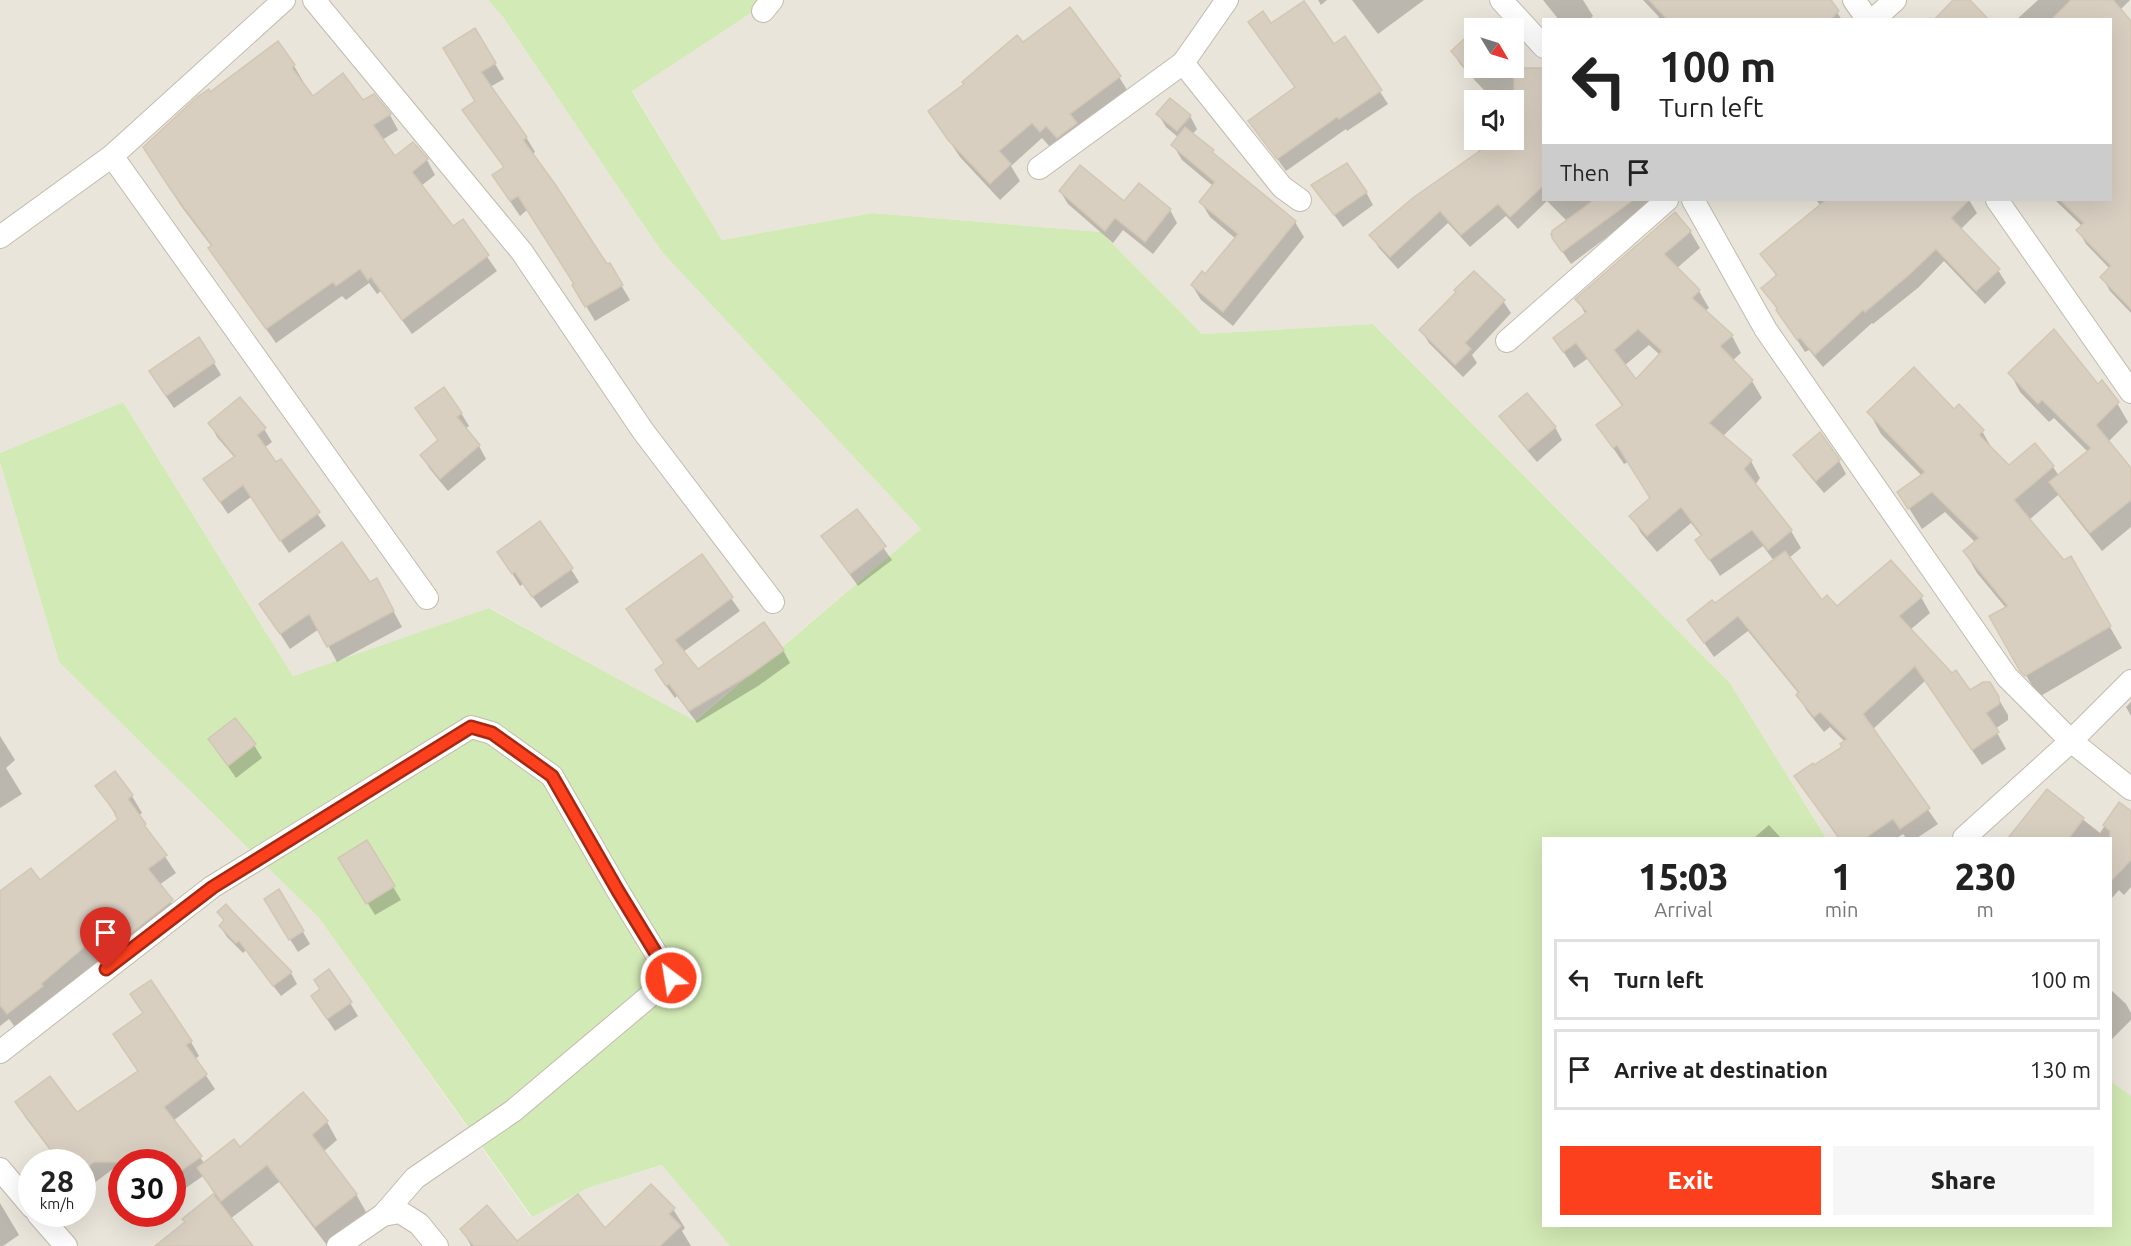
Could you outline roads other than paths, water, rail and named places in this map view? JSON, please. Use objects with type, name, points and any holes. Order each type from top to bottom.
[{"type":"street","points":[[0,237],[112,156],[284,0]]},
{"type":"street","points":[[314,0],[522,252],[643,431],[773,602]]},
{"type":"street","points":[[1039,168],[1183,63],[1227,0]]},
{"type":"street","points":[[1501,0],[1542,45]]},
{"type":"street","points":[[1854,0],[1867,18]]},
{"type":"street","points":[[1875,18],[1895,0]]},
{"type":"street","points":[[1183,63],[1282,187],[1300,200]]},
{"type":"street","points":[[112,156],[427,598]]},
{"type":"street","points":[[1507,341],[1666,201]]},
{"type":"street","points":[[1694,201],[1766,330],[2007,677],[2071,741],[2131,789]]},
{"type":"street","points":[[1998,201],[2131,392]]},
{"type":"street","points":[[1965,837],[2071,741],[2131,681]]},
{"type":"street","points":[[0,1052],[213,887],[471,727],[492,733],[552,776],[671,978],[513,1111],[415,1178],[383,1215],[338,1246]]},
{"type":"street","points":[[0,1169],[18,1190]]},
{"type":"street","points":[[383,1215],[400,1212],[419,1224],[437,1246]]},
{"type":"street","points":[[49,1227],[66,1246]]}]
